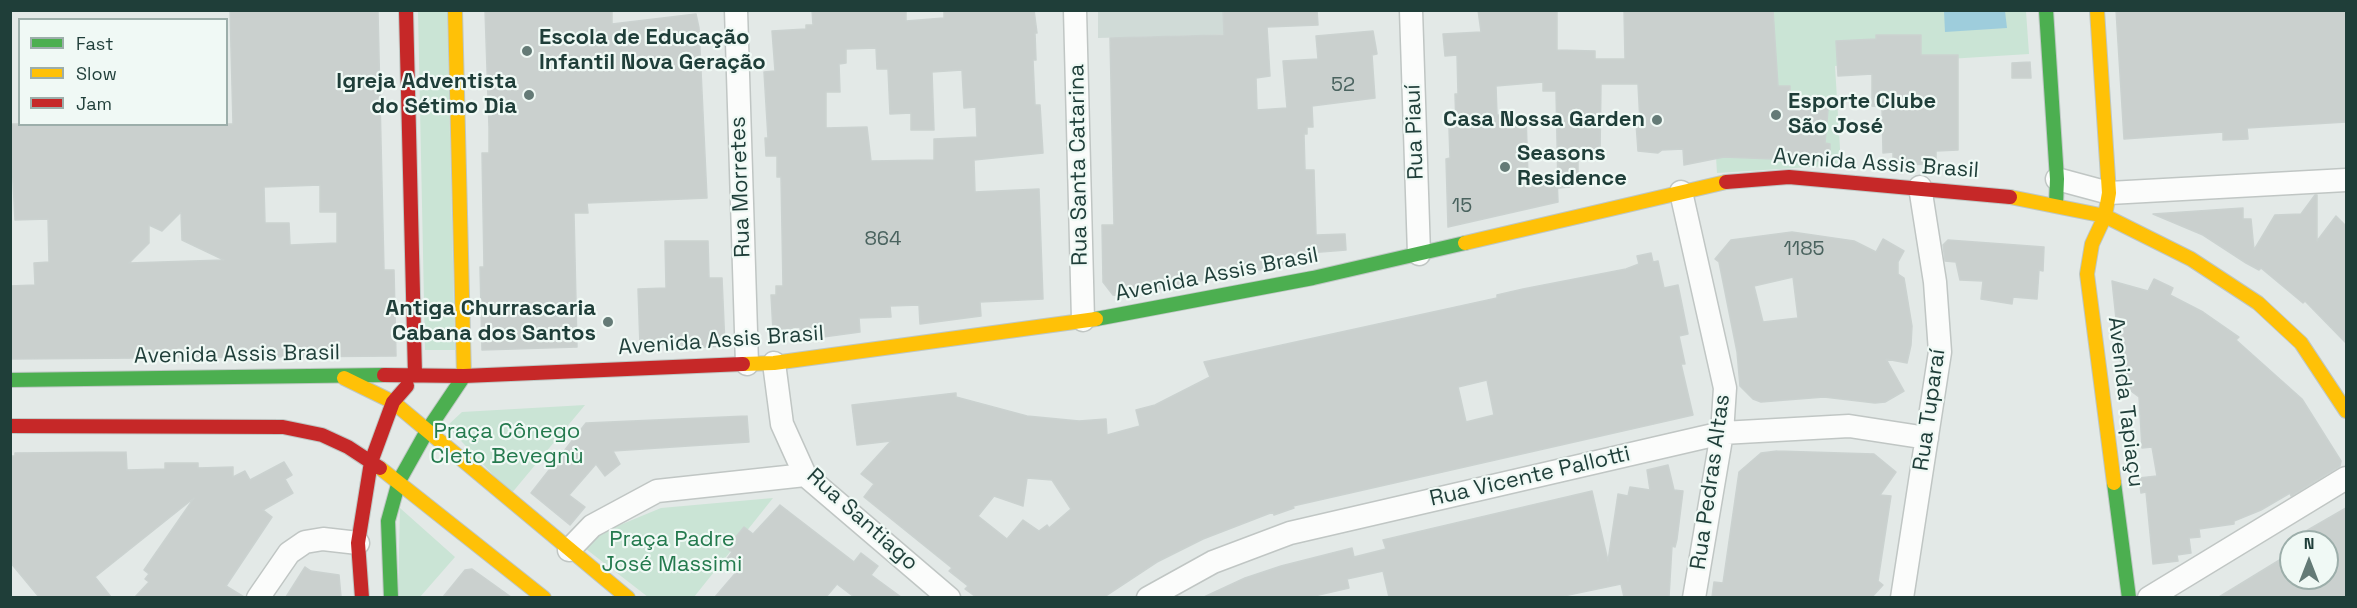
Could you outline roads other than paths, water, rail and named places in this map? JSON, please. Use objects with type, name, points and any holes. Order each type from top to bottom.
[{"type":"main road","points":[[362,597],[358,543],[371,462],[393,402],[415,375],[406,10]]},
{"type":"main road","points":[[391,597],[388,521],[399,481],[427,431],[464,376],[455,10]]},
{"type":"main road","points":[[2046,10],[2057,179],[2056,204]]},
{"type":"main road","name":"Avenida Tapiaçu","points":[[2097,10],[2109,193],[2105,216],[2092,244],[2087,274],[2129,597]]},
{"type":"main road","name":"Avenida Assis Brasil","points":[[10,380],[337,374],[464,376],[774,363],[1083,320],[1212,298],[1419,254],[1732,181],[1788,177],[1981,192],[2056,204],[2105,216],[2191,259],[2258,303],[2301,343],[2346,411]]},
{"type":"main road","points":[[337,374],[393,402],[627,597]]},
{"type":"main road","points":[[10,426],[283,427],[322,435],[371,462],[399,481],[536,595]]},
{"type":"street","name":"Rua Morretes","points":[[736,10],[747,364]]},
{"type":"street","name":"Rua Santa Catarina","points":[[1075,10],[1083,320]]},
{"type":"street","name":"Rua Piauí","points":[[1412,10],[1419,254]]},
{"type":"street","points":[[2057,179],[2109,193],[2346,180]]},
{"type":"street","name":"Rua Tuparaí","points":[[1902,597],[1940,352],[1935,282],[1920,187]]},
{"type":"street","name":"Rua Pedras Altas","points":[[1681,192],[1725,388],[1722,434],[1694,597]]},
{"type":"street","name":"Rua Santiago","points":[[774,363],[782,424],[806,475],[950,597]]},
{"type":"street","name":"Rua Vicente Pallotti","points":[[1148,597],[1213,562],[1290,533],[1722,434],[1849,426],[1927,438]]},
{"type":"street","points":[[569,550],[592,526],[657,491],[806,475]]},
{"type":"street","points":[[2149,597],[2346,478]]},
{"type":"street","points":[[258,597],[289,553],[305,542],[323,539],[358,543]]},
{"type":"water","points":[[1944,11],[2005,11],[2007,28],[1945,32]]},
{"type":"place","name":"Escola de Educação Infantil Nova Geração","points":[[527,51]]},
{"type":"place","name":"Igreja Adventista do Sétimo Dia","points":[[529,95]]},
{"type":"place","name":"Esporte Clube São José","points":[[1776,115]]},
{"type":"place","name":"Casa Nossa Garden","points":[[1657,120]]},
{"type":"place","name":"Seasons Residence","points":[[1505,167]]},
{"type":"place","name":"Antiga Churrascaria Cabana dos Santos","points":[[608,322]]},
{"type":"park label","name":"Praça Cônego Cleto Bevegnù","points":[[507,444]]},
{"type":"park label","name":"Praça Padre José Massimi","points":[[672,552]]}]
